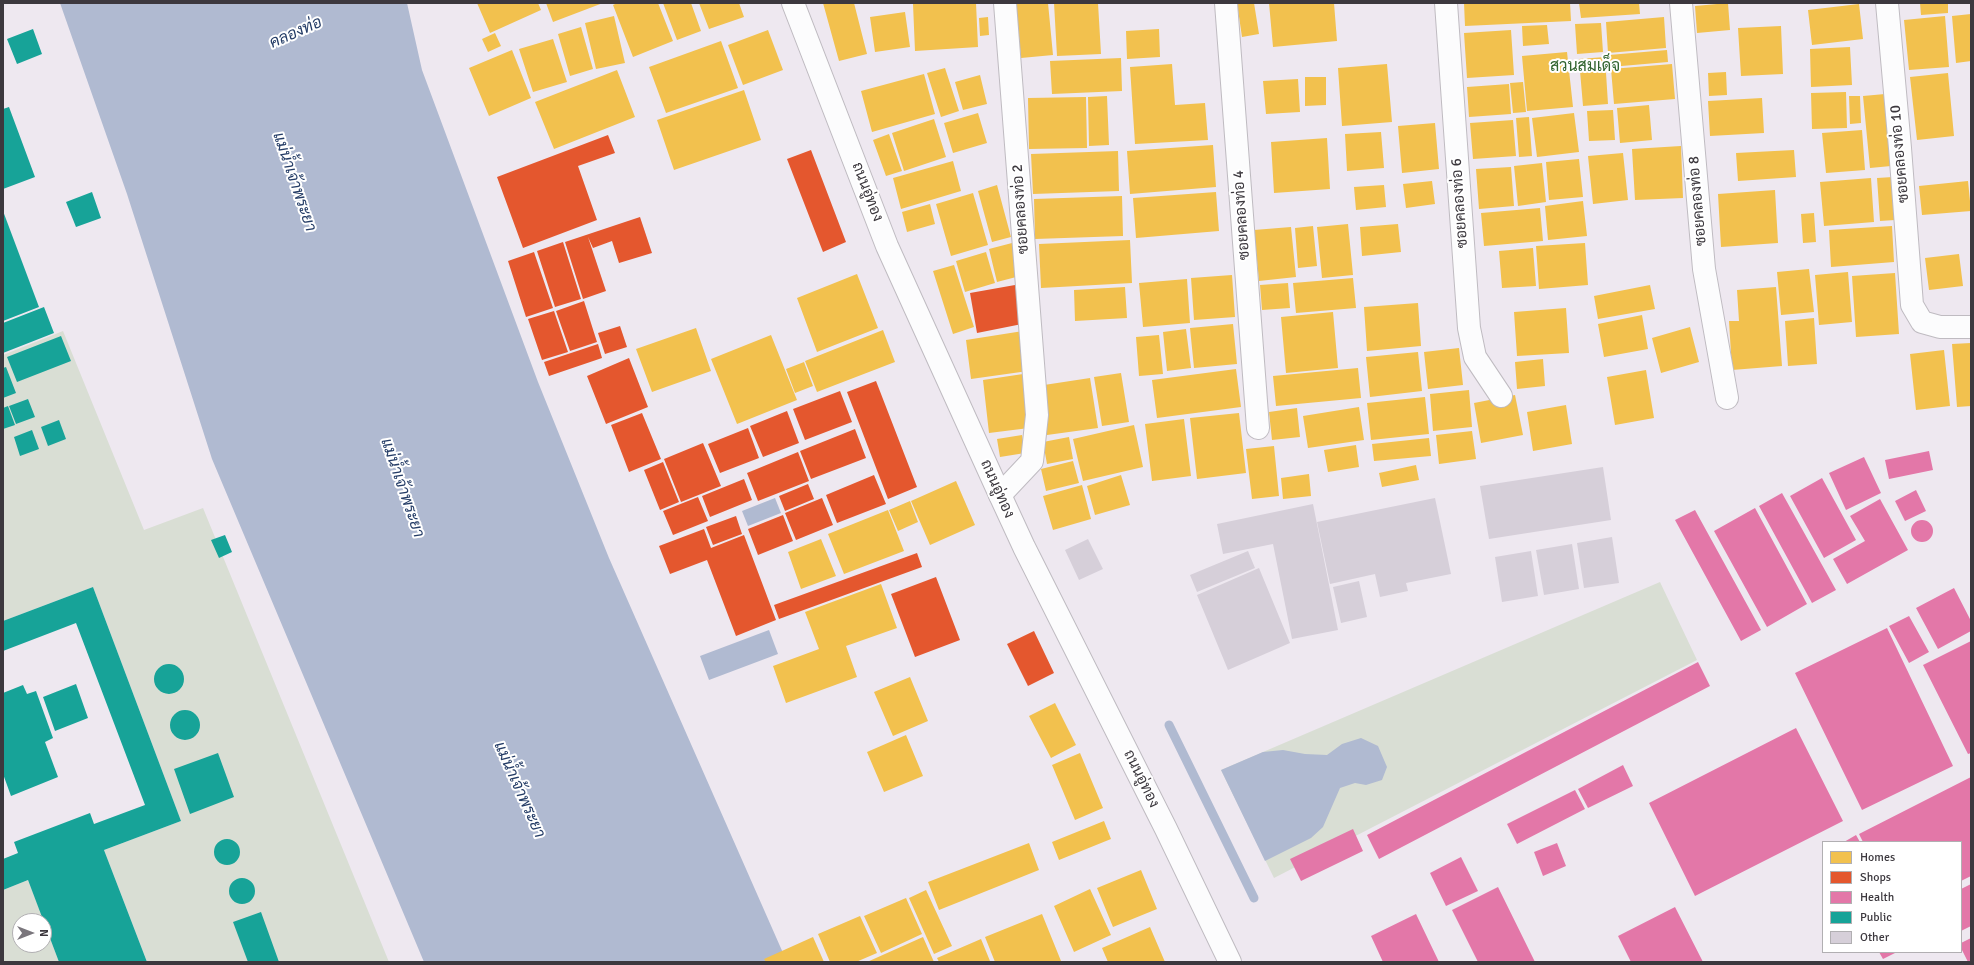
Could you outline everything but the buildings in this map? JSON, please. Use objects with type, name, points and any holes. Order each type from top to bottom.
[{"type":"street","name":"ถนนอู่ทอง","points":[[793,3],[887,246],[1000,495],[1230,962]]},
{"type":"street","name":"ซอยคลองท่อ 2","points":[[1000,495],[1032,461],[1037,416],[1006,3]]},
{"type":"street","name":"ซอยคลองท่อ 4","points":[[1226,3],[1258,428]]},
{"type":"street","name":"ซอยคลองท่อ 6","points":[[1446,3],[1469,328],[1475,356],[1501,396]]},
{"type":"street","name":"ซอยคลองท่อ 8","points":[[1681,3],[1704,269],[1727,398]]},
{"type":"street","name":"ซอยคลองท่อ 10","points":[[1887,3],[1912,305],[1922,322],[1940,327],[1971,327]]},
{"type":"shaded area","points":[[63,331],[144,530],[203,508],[389,962],[147,962],[104,850],[181,821],[93,587],[3,621],[3,355]]},
{"type":"shaded area","points":[[1660,582],[1697,660],[1274,878],[1221,770]]},
{"type":"shaded area","points":[[28,880],[41,913],[12,913],[12,953],[52,953],[52,943],[59,962],[3,962],[3,890]]},
{"type":"water","points":[[60,3],[407,3],[422,70],[538,382],[609,558],[787,962],[424,962],[212,459],[127,194]]},
{"type":"water","points":[[775,498],[781,513],[748,526],[742,511]]},
{"type":"water","points":[[769,630],[778,654],[709,680],[700,656]]},
{"type":"water","points":[[1361,738],[1378,746],[1387,767],[1382,780],[1366,785],[1355,783],[1340,788],[1323,827],[1311,838],[1265,861],[1221,770],[1263,752],[1283,750],[1305,754],[1327,755],[1342,744]]},
{"type":"waterway","points":[[1169,725],[1254,898]]},
{"type":"district","name":"สวนสมเด็จ","points":[[1585,67]]},
{"type":"water label","name":"คลองท่อ","points":[[296,33]]},
{"type":"water label","name":"แม่น้ำเจ้าพระยา","points":[[294,182]]},
{"type":"water label","name":"แม่น้ำเจ้าพระยา","points":[[402,488]]},
{"type":"water label","name":"แม่น้ำเจ้าพระยา","points":[[519,790]]}]
